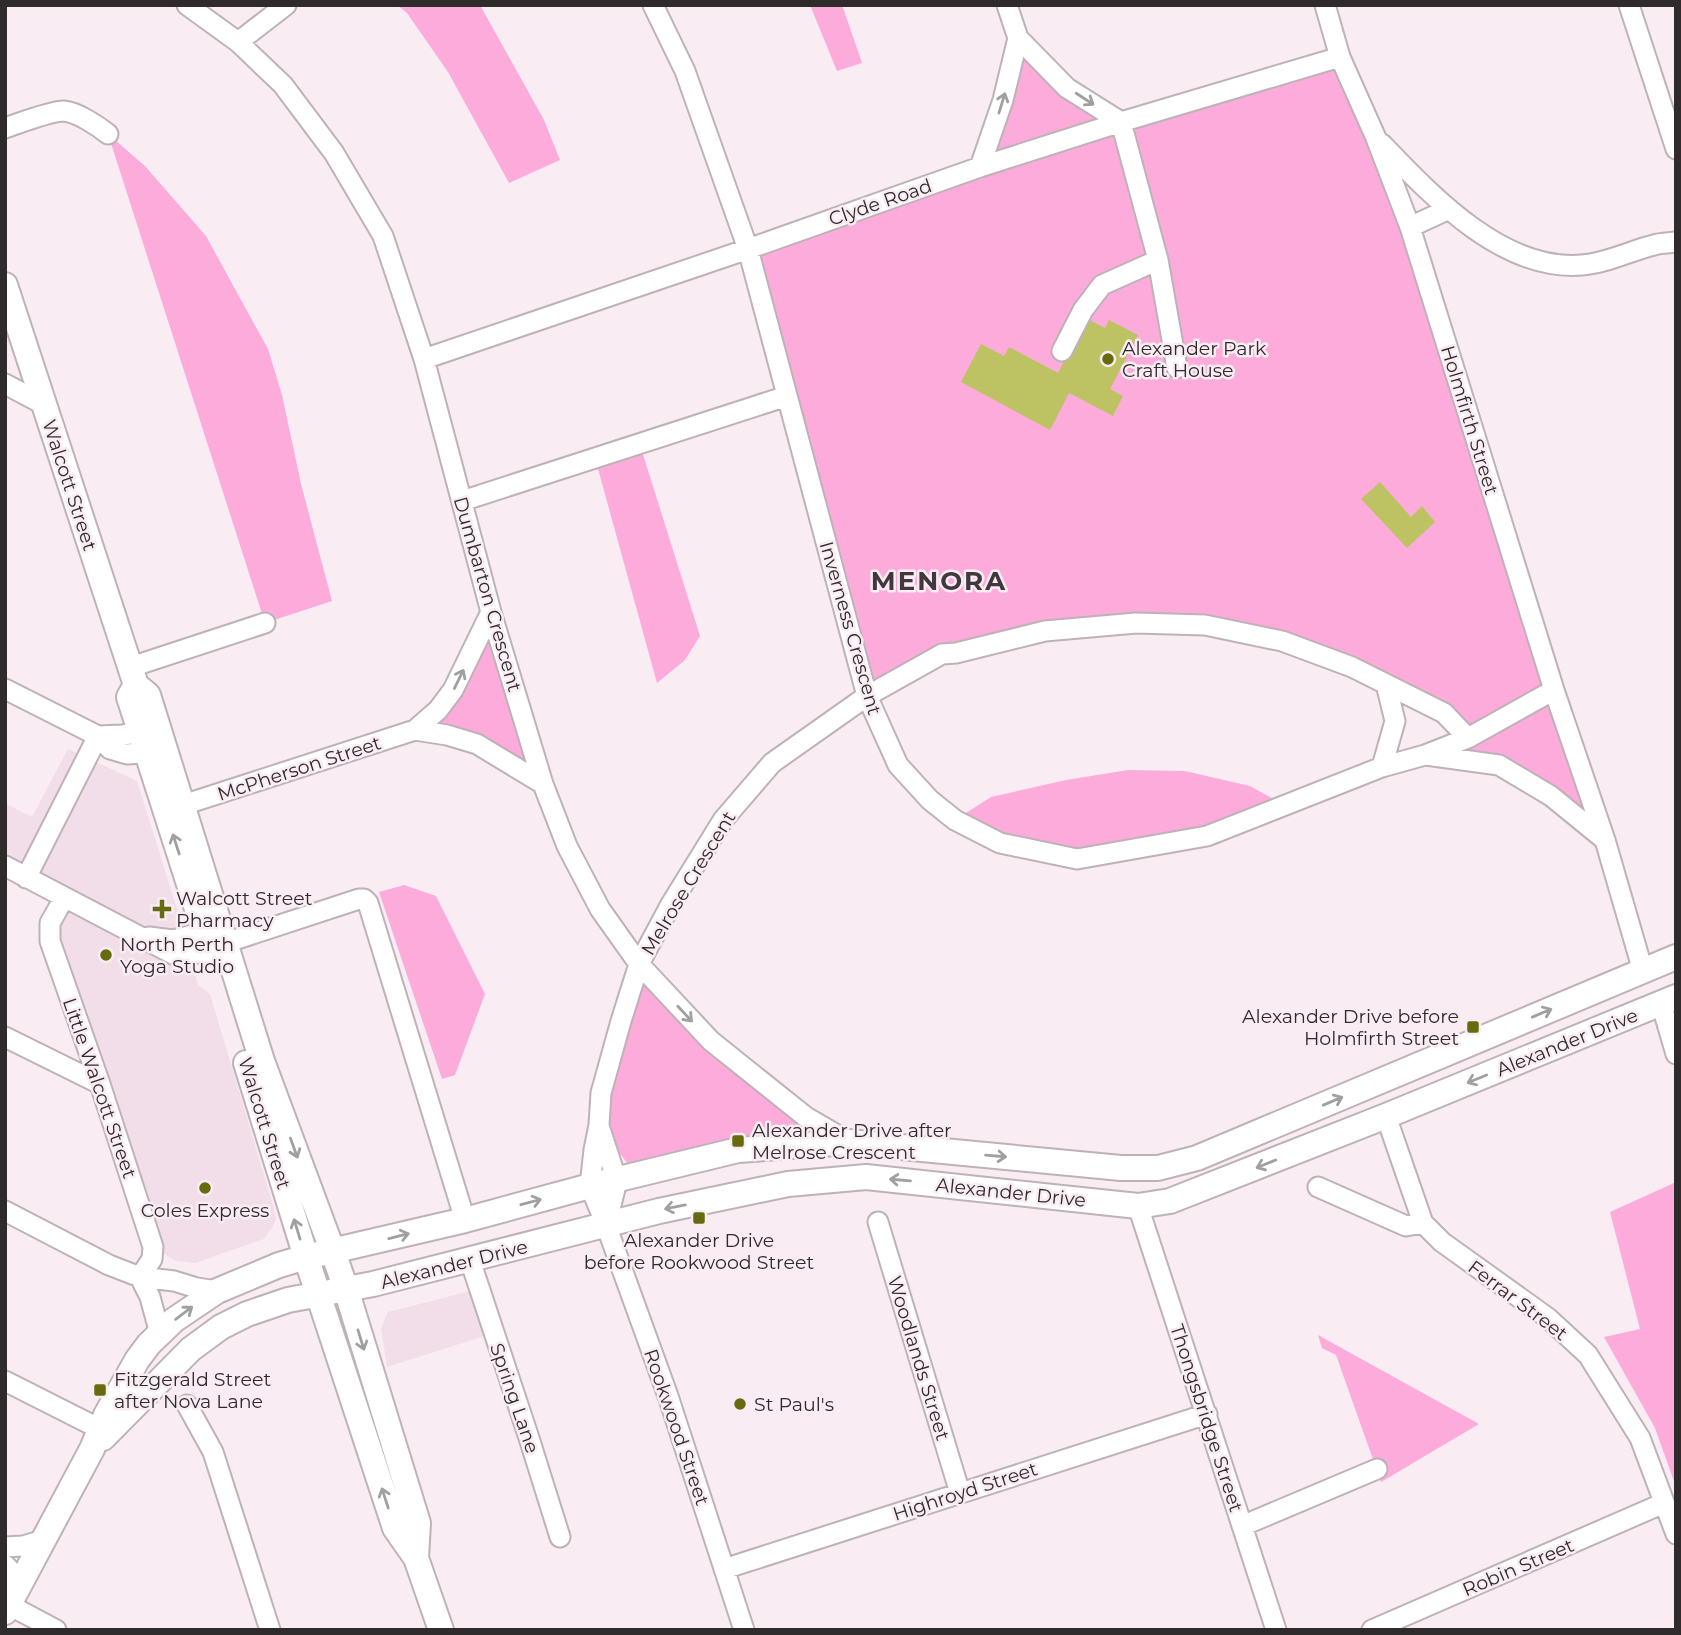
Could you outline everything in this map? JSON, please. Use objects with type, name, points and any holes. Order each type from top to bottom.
[{"type":"main road","name":"Walcott Street","points":[[5,285],[134,676],[129,697],[183,805],[213,942],[262,1061],[345,1289],[418,1523],[416,1558]]},
{"type":"main road","name":"Walcott Street","points":[[153,742],[306,1257],[395,1528],[416,1558],[441,1630]]},
{"type":"main road","name":"Alexander Drive","points":[[11,1602],[137,1360],[160,1334],[191,1308],[217,1291],[279,1265],[738,1150],[849,1142],[1121,1168],[1158,1168],[1197,1158],[1676,957]]},
{"type":"main road","name":"Alexander Drive","points":[[96,1439],[191,1349],[221,1327],[247,1314],[288,1300],[373,1284],[659,1211],[788,1185],[866,1177],[1138,1206],[1171,1201],[1668,1000]]},
{"type":"street","name":"Dumbarton Crescent","points":[[187,5],[238,42],[283,85],[334,153],[383,236],[424,359],[491,612],[543,784],[567,846],[600,909],[639,964],[711,1041],[806,1117],[849,1142]]},
{"type":"street","points":[[238,42],[286,5]]},
{"type":"street","name":"Inverness Crescent","points":[[653,5],[685,71],[748,249],[867,696],[898,765],[930,800],[955,820],[1000,843],[1077,859],[1207,836],[1382,767],[1425,755],[1468,738],[1554,690]]},
{"type":"street","points":[[1007,5],[1018,38],[1068,88],[1121,122],[1158,260],[1177,368]]},
{"type":"street","name":"Holmfirth Street","points":[[1325,5],[1340,57],[1376,138],[1410,228],[1554,690],[1605,840],[1643,971]]},
{"type":"street","points":[[1629,5],[1676,149]]},
{"type":"street","points":[[980,167],[1003,100],[1018,38]]},
{"type":"street","name":"Clyde Road","points":[[424,359],[980,167],[1340,57]]},
{"type":"street","points":[[5,128],[67,111],[97,125],[107,134]]},
{"type":"street","points":[[1376,138],[1424,188],[1449,209],[1496,244],[1523,255],[1557,266],[1584,265],[1666,243]]},
{"type":"street","points":[[1410,228],[1449,209]]},
{"type":"street","points":[[1062,351],[1083,310],[1102,285],[1158,260]]},
{"type":"street","points":[[5,384],[43,404]]},
{"type":"street","points":[[462,501],[787,396]]},
{"type":"street","name":"McPherson Street","points":[[183,805],[415,730],[438,710],[453,690],[491,612]]},
{"type":"street","points":[[134,676],[265,623]]},
{"type":"street","name":"Melrose Crescent","points":[[606,1225],[590,1186],[601,1093],[639,964],[671,904],[723,820],[772,763],[867,696],[942,654],[1045,631],[1136,623],[1205,625],[1282,641],[1352,667],[1444,713],[1468,738]]},
{"type":"street","points":[[1382,767],[1395,721],[1386,684]]},
{"type":"street","points":[[5,689],[98,736],[110,749],[127,754],[153,742]]},
{"type":"street","name":"McPherson Street","points":[[415,730],[447,735],[477,744],[543,784]]},
{"type":"street","points":[[26,878],[98,736]]},
{"type":"street","points":[[1425,755],[1499,765],[1551,796],[1605,840]]},
{"type":"street","points":[[5,866],[175,955],[365,899],[465,1220]]},
{"type":"street","name":"Little Walcott Street","points":[[64,898],[50,923],[50,941],[153,1247],[152,1259],[140,1277]]},
{"type":"street","points":[[1668,1000],[1676,1054]]},
{"type":"street","points":[[5,1037],[100,1084]]},
{"type":"street","name":"Ferrar Street","points":[[1386,1116],[1423,1223],[1442,1242],[1548,1318],[1588,1355],[1640,1438],[1676,1534]]},
{"type":"street","name":"Melrose Crescent","points":[[599,1125],[617,1181]]},
{"type":"street","points":[[606,1225],[617,1181]]},
{"type":"street","points":[[1318,1186],[1406,1226],[1423,1223]]},
{"type":"street","name":"Thongsbridge Street","points":[[1138,1206],[1276,1630]]},
{"type":"street","points":[[5,1211],[109,1265],[140,1277],[174,1281],[217,1291]]},
{"type":"street","name":"Woodlands Street","points":[[878,1222],[960,1493]]},
{"type":"street","name":"Rookwood Street","points":[[606,1225],[668,1396],[744,1630]]},
{"type":"street","name":"Spring Lane","points":[[470,1260],[560,1537]]},
{"type":"street","points":[[140,1277],[150,1297],[160,1334]]},
{"type":"street","points":[[5,1381],[96,1439]]},
{"type":"street","points":[[187,1405],[214,1452],[270,1630]]},
{"type":"street","name":"Highroyd Street","points":[[724,1569],[1207,1414]]},
{"type":"street","points":[[1242,1525],[1377,1469]]},
{"type":"street","name":"Robin Street","points":[[1372,1630],[1664,1503]]},
{"type":"street","points":[[5,1547],[23,1546],[44,1540]]},
{"type":"street","points":[[5,1565],[11,1602],[56,1630]]},
{"type":"shaded area","points":[[397,5],[480,5],[544,120],[560,160],[509,183],[448,72],[407,13]]},
{"type":"shaded area","points":[[810,5],[842,5],[862,63],[837,71]]},
{"type":"shaded area","points":[[1018,38],[1121,122],[1340,57],[1376,138],[1605,840],[1499,765],[1425,755],[1467,738],[1444,713],[1282,641],[1136,623],[942,654],[867,696],[748,249],[980,167]]},
{"type":"shaded area","points":[[108,134],[145,166],[206,236],[268,349],[282,395],[301,484],[332,601],[265,623]]},
{"type":"shaded area","points":[[640,445],[700,636],[685,660],[657,683],[595,458]]},
{"type":"shaded area","points":[[491,612],[543,784],[477,744],[415,730],[453,690]]},
{"type":"shaded area","points":[[68,749],[137,781],[198,985],[210,994],[273,1205],[276,1219],[264,1239],[195,1263],[176,1261],[153,1247],[50,941],[64,898],[5,866],[6,804],[32,817]]},
{"type":"shaded area","points":[[1128,770],[1185,771],[1250,786],[1284,805],[1207,836],[1077,859],[955,820],[991,797],[1066,780]]},
{"type":"shaded area","points":[[404,885],[436,896],[485,994],[455,1075],[442,1079],[379,892]]},
{"type":"shaded area","points":[[639,964],[711,1041],[849,1142],[630,1167],[599,1125]]},
{"type":"shaded area","points":[[1676,1182],[1676,1487],[1655,1428],[1604,1337],[1640,1329],[1610,1212]]},
{"type":"shaded area","points":[[478,1289],[494,1333],[387,1367],[381,1328],[388,1312]]},
{"type":"shaded area","points":[[1318,1335],[1479,1424],[1381,1482],[1336,1355],[1322,1348]]},
{"type":"building","points":[[1086,318],[1105,328],[1109,320],[1138,335],[1110,389],[1123,396],[1113,416],[1069,393],[1050,430],[961,382],[981,344],[1004,356],[1009,347],[1058,373]]},
{"type":"building","points":[[1380,482],[1411,517],[1422,506],[1435,522],[1407,548],[1361,499]]},
{"type":"place","name":"Alexander Park Craft House","points":[[1108,359]]},
{"type":"place","name":"Walcott Street Pharmacy","points":[[162,909]]},
{"type":"place","name":"North Perth Yoga Studio","points":[[106,955]]},
{"type":"place","name":"Alexander Drive before Holmfirth Street","points":[[1473,1027]]},
{"type":"place","name":"Alexander Drive after Melrose Crescent","points":[[738,1141]]},
{"type":"place","name":"Coles Express","points":[[205,1188]]},
{"type":"place","name":"Alexander Drive before Rookwood Street","points":[[699,1218]]},
{"type":"place","name":"Fitzgerald Street after Nova Lane","points":[[100,1390]]},
{"type":"place","name":"St Paul's","points":[[740,1404]]},
{"type":"district","name":"MENORA","points":[[939,581]]}]
